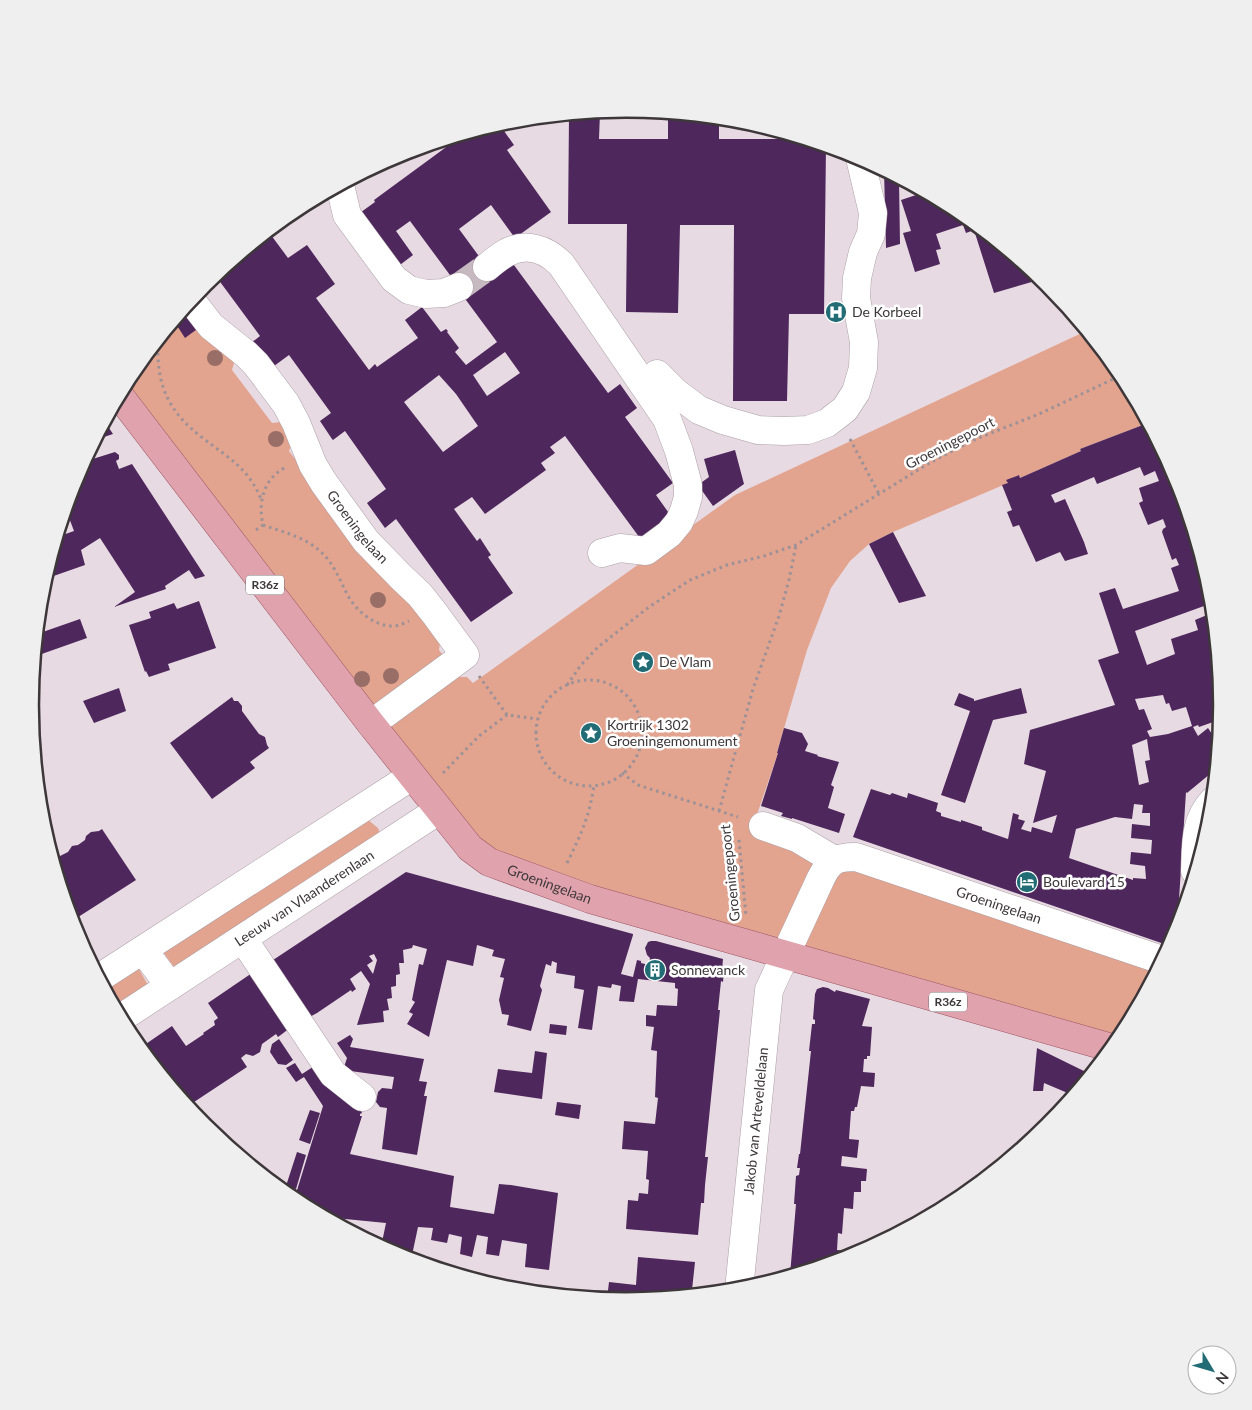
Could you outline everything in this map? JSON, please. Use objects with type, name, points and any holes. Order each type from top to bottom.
[{"type":"main road","name":"Groeningelaan","points":[[124,400],[236,545],[370,724],[470,848],[479,856],[489,862],[590,898],[1104,1046]]},
{"type":"street","points":[[657,374],[675,392],[699,410],[723,420],[758,430],[808,430],[827,423],[845,410],[856,392],[863,368],[864,342],[856,298],[857,278],[863,252],[871,234],[873,213],[862,167]]},
{"type":"street","points":[[341,191],[347,215],[394,279],[409,290],[426,294],[444,293],[459,287]]},
{"type":"street","points":[[487,267],[506,253],[521,248],[536,248],[556,259],[667,419],[679,451],[688,485],[688,497],[679,522],[669,534],[646,551],[620,548],[602,553]]},
{"type":"street","name":"Groeningelaan","points":[[196,306],[211,326],[256,364],[286,404],[310,458],[324,483],[366,540],[400,577],[420,595],[465,655]]},
{"type":"street","points":[[370,724],[465,655]]},
{"type":"street","points":[[104,975],[143,950],[425,793]]},
{"type":"street","name":"Leeuw van Vlaanderenlaan","points":[[127,1014],[243,938],[425,793]]},
{"type":"street","points":[[1196,845],[1198,826],[1203,814]]},
{"type":"street","points":[[746,829],[797,838],[834,860],[828,865],[821,878],[785,955]]},
{"type":"street","name":"Groeningelaan","points":[[834,860],[841,857],[856,856],[1156,958]]},
{"type":"street","points":[[243,938],[334,1074],[362,1097]]},
{"type":"street","points":[[143,950],[170,986]]},
{"type":"street","name":"Jakob van Arteveldelaan","points":[[740,1281],[769,990],[785,955]]},
{"type":"path","points":[[158,351],[160,380],[168,399],[178,414],[190,428],[233,459],[242,468],[257,488],[262,499]]},
{"type":"path","name":"Groeningepoort","points":[[567,685],[581,664],[598,647],[649,608],[690,580],[727,565],[764,556],[796,545],[931,462],[976,439],[1039,414],[1114,379]]},
{"type":"path","points":[[845,410],[845,430],[879,494]]},
{"type":"path","points":[[263,525],[260,509],[268,483],[280,470],[310,458]]},
{"type":"path","points":[[236,545],[263,525]]},
{"type":"path","points":[[263,525],[306,541],[321,552],[328,559],[352,602],[366,616],[375,621],[384,625],[394,626],[411,620],[430,608]]},
{"type":"path","name":"Groeningepoort","points":[[719,811],[753,689],[779,616],[796,545]]},
{"type":"path","points":[[465,655],[507,715]]},
{"type":"path","name":"Groeningepoort","points":[[585,680],[603,682],[619,690],[632,702],[640,719],[641,736],[638,754],[628,769],[608,782],[600,785],[584,786],[569,782],[556,775],[545,764],[538,750],[536,735],[538,719],[544,705],[554,693],[567,685],[585,680]]},
{"type":"path","points":[[425,793],[479,736],[507,715],[538,719]]},
{"type":"path","name":"Groeningepoort","points":[[622,773],[638,785],[737,817],[746,829],[749,944]]},
{"type":"path","points":[[556,886],[583,830],[592,804],[594,785]]},
{"type":"shaded area","points":[[189,313],[214,346],[222,348],[233,358],[232,370],[272,423],[282,422],[291,446],[289,451],[413,601],[440,643],[439,650],[460,677],[467,677],[473,683],[735,495],[1080,334],[1114,379],[1142,425],[1080,449],[1081,451],[1020,478],[1019,475],[1007,480],[1008,483],[893,532],[869,544],[850,561],[831,588],[807,650],[778,753],[751,832],[1151,969],[1135,999],[1111,1035],[592,889],[482,845],[127,396],[160,348]]},
{"type":"shaded area","points":[[362,815],[378,828],[380,834],[174,967],[163,952]]},
{"type":"shaded area","points":[[132,967],[139,969],[149,987],[123,1008],[108,982]]},
{"type":"building","points":[[600,119],[599,139],[668,139],[668,119],[703,123],[719,126],[719,139],[781,139],[826,153],[824,314],[789,314],[787,401],[733,401],[734,225],[680,225],[678,313],[626,312],[627,224],[568,224],[569,121]]},
{"type":"building","points":[[504,131],[514,145],[507,150],[551,212],[515,238],[491,205],[459,229],[492,274],[511,261],[608,393],[620,384],[637,408],[625,417],[673,483],[656,495],[676,523],[645,545],[565,436],[550,447],[555,453],[541,463],[546,470],[485,514],[472,497],[454,509],[477,541],[480,538],[491,555],[488,557],[513,593],[471,622],[396,519],[385,528],[367,503],[386,489],[345,431],[332,439],[320,421],[331,413],[289,355],[270,369],[251,343],[260,336],[220,282],[239,263],[272,237],[288,258],[307,245],[335,284],[316,298],[369,370],[375,364],[377,367],[418,338],[405,320],[422,307],[441,332],[446,329],[448,331],[459,348],[455,352],[466,365],[497,342],[410,221],[396,231],[413,255],[396,268],[357,215],[375,202],[374,200],[448,146]],"holes":[[[505,352],[520,373],[487,396],[473,375]],[[439,375],[456,394],[478,426],[443,452],[404,402]]]},
{"type":"building","points":[[884,177],[899,185],[900,244],[886,248]]},
{"type":"building","points":[[917,195],[952,217],[972,231],[966,233],[963,225],[936,234],[941,249],[936,250],[940,264],[915,272],[903,233],[911,231],[901,200]]},
{"type":"building","points":[[975,233],[1013,263],[1032,282],[994,293]]},
{"type":"building","points":[[189,313],[200,327],[185,338],[177,326]]},
{"type":"building","points":[[1142,425],[1169,480],[1182,516],[1202,590],[1205,609],[1204,606],[1135,631],[1147,665],[1175,654],[1171,639],[1198,630],[1195,620],[1206,615],[1212,667],[1213,722],[1193,727],[1198,736],[1208,728],[1212,734],[1209,775],[1186,792],[1179,903],[1163,944],[853,837],[871,789],[907,798],[908,793],[938,803],[936,811],[941,813],[941,816],[982,827],[982,830],[1008,839],[1013,813],[1019,815],[1018,819],[1025,821],[1021,829],[1031,832],[1032,827],[1052,833],[1057,815],[1033,823],[1046,771],[1024,764],[1030,730],[1115,705],[1098,660],[1119,653],[1099,593],[1115,588],[1123,609],[1179,591],[1171,568],[1179,565],[1176,558],[1172,560],[1162,532],[1166,527],[1163,519],[1148,525],[1139,503],[1143,501],[1139,488],[1159,481],[1155,471],[1144,476],[1140,467],[1097,484],[1094,477],[1051,495],[1055,503],[1065,499],[1088,554],[1065,561],[1060,552],[1036,562],[1019,525],[1013,527],[1007,512],[1012,510],[1002,485],[1008,483],[1006,480],[1019,475],[1020,478],[1081,451],[1080,449]],"holes":[[[1163,695],[1166,704],[1169,703],[1172,711],[1186,707],[1192,726],[1168,734],[1150,737],[1147,731],[1152,729],[1144,709],[1139,710],[1135,699]],[[1147,739],[1150,760],[1145,761],[1149,782],[1139,785],[1132,745]],[[1134,804],[1143,805],[1142,813],[1150,813],[1150,826],[1132,824],[1131,838],[1152,840],[1151,854],[1131,852],[1130,864],[1145,866],[1146,879],[1133,878],[1133,880],[1069,858],[1076,829],[1115,817],[1132,819]]]},
{"type":"building","points":[[108,427],[113,434],[103,437]]},
{"type":"building","points":[[735,450],[744,484],[713,506],[698,485],[709,477],[704,459]]},
{"type":"building","points":[[115,452],[119,455],[119,459],[116,461],[119,469],[132,464],[205,576],[195,579],[189,570],[165,586],[166,589],[114,607],[135,592],[100,538],[81,550],[85,565],[53,576],[65,534],[74,531],[69,518],[93,459]]},
{"type":"building","points":[[893,532],[926,596],[899,603],[869,544]]},
{"type":"building","points":[[199,601],[216,648],[168,664],[170,670],[149,677],[145,672],[129,625],[151,618],[149,612],[174,603],[177,609]]},
{"type":"building","points":[[80,619],[87,638],[41,654],[44,632]]},
{"type":"building","points":[[119,688],[126,711],[94,723],[83,701]]},
{"type":"building","points":[[1021,688],[1027,713],[993,720],[965,803],[941,795],[970,711],[954,705],[959,693],[974,699],[974,701]]},
{"type":"building","points":[[232,697],[234,701],[238,701],[242,706],[242,711],[259,734],[265,737],[269,748],[250,762],[255,768],[212,799],[170,743]]},
{"type":"building","points":[[784,728],[802,733],[808,744],[805,751],[839,762],[831,785],[834,787],[828,808],[845,814],[839,833],[781,816],[783,813],[761,806]]},
{"type":"building","points":[[102,829],[136,880],[78,917],[59,856],[68,852],[72,846],[78,845],[85,840],[86,836],[91,832]]},
{"type":"building","points":[[406,872],[633,934],[621,974],[633,977],[637,960],[649,965],[650,958],[645,948],[648,942],[651,941],[723,959],[723,982],[721,981],[718,1010],[720,1010],[705,1157],[708,1157],[704,1203],[701,1203],[698,1235],[626,1229],[628,1200],[638,1201],[639,1193],[648,1194],[649,1180],[646,1179],[648,1151],[622,1149],[624,1121],[655,1124],[658,1098],[655,1097],[657,1051],[651,1050],[654,1027],[646,1026],[646,1015],[656,1016],[657,1005],[677,1006],[678,989],[675,988],[675,983],[638,979],[634,1002],[619,1001],[621,986],[612,984],[611,988],[598,986],[592,1030],[578,1028],[584,990],[574,988],[575,976],[556,973],[557,963],[552,961],[551,966],[546,964],[540,986],[542,990],[531,1031],[507,1025],[509,1015],[502,1014],[499,1000],[504,978],[500,977],[505,959],[492,956],[494,950],[477,945],[473,966],[447,960],[429,1037],[407,1024],[413,1014],[409,1012],[415,1002],[412,1000],[419,964],[423,965],[427,949],[413,945],[412,948],[403,950],[404,963],[399,963],[400,974],[396,975],[396,986],[391,987],[392,998],[387,999],[389,1010],[383,1011],[384,1022],[357,1025],[370,984],[361,971],[350,979],[356,989],[352,992],[351,990],[304,1020],[267,964]],"holes":[[[374,954],[377,960],[373,974],[367,965],[373,961],[369,956]]]},
{"type":"building","points":[[252,973],[294,1025],[278,1037],[276,1034],[262,1044],[260,1052],[253,1056],[246,1054],[241,1058],[247,1067],[194,1102],[147,1043],[172,1026],[186,1046],[215,1025],[214,1021],[218,1018],[208,1003]]},
{"type":"building","points":[[823,987],[835,992],[836,990],[870,999],[862,1026],[872,1027],[870,1056],[864,1059],[863,1072],[875,1073],[874,1087],[861,1086],[857,1107],[855,1107],[854,1111],[851,1111],[849,1139],[859,1140],[857,1158],[842,1156],[841,1166],[867,1169],[866,1181],[861,1181],[861,1192],[854,1192],[853,1209],[844,1208],[842,1234],[838,1233],[837,1250],[844,1251],[791,1268],[796,1204],[794,1204],[796,1176],[799,1175],[800,1168],[797,1168],[811,1051],[809,1051],[812,1024],[815,1024],[813,1019],[817,989]]},
{"type":"building","points":[[550,1024],[567,1026],[566,1035],[549,1033]]},
{"type":"building","points":[[350,1035],[353,1039],[350,1047],[424,1059],[419,1081],[427,1082],[424,1096],[427,1096],[417,1155],[382,1149],[387,1108],[380,1107],[376,1102],[378,1092],[382,1088],[392,1089],[394,1077],[343,1070],[347,1058],[337,1043]]},
{"type":"building","points":[[279,1039],[293,1060],[286,1065],[278,1064],[270,1052],[272,1044]]},
{"type":"building","points":[[1037,1048],[1085,1071],[1067,1093],[1044,1083],[1043,1091],[1033,1091]]},
{"type":"building","points":[[535,1051],[547,1053],[542,1099],[494,1092],[498,1069],[532,1073]]},
{"type":"building","points":[[295,1063],[302,1074],[319,1063],[331,1081],[361,1111],[360,1116],[362,1116],[350,1154],[454,1176],[450,1207],[494,1214],[499,1184],[558,1193],[549,1270],[525,1267],[527,1244],[502,1240],[499,1256],[486,1254],[488,1237],[477,1235],[472,1257],[460,1254],[462,1237],[449,1234],[447,1243],[431,1240],[433,1228],[418,1227],[413,1252],[383,1240],[386,1223],[341,1219],[297,1191],[323,1106],[304,1077],[296,1082],[286,1068]]},
{"type":"building","points":[[557,1102],[581,1105],[579,1119],[555,1115]]},
{"type":"building","points":[[310,1110],[320,1113],[310,1144],[299,1140]]},
{"type":"building","points":[[297,1152],[306,1155],[296,1189],[287,1184]]},
{"type":"building","points":[[638,1257],[695,1262],[692,1288],[664,1291],[608,1292],[609,1282],[636,1285]]},
{"type":"tunnel","points":[[459,287],[487,267]]},
{"type":"place","name":"De Korbeel","points":[[836,312]]},
{"type":"place","name":"De Vlam","points":[[643,662]]},
{"type":"place","name":"Kortrijk 1302 Groeningemonument","points":[[591,733]]},
{"type":"place","name":"Boulevard 15","points":[[1027,882]]},
{"type":"place","name":"Sonnevanck","points":[[655,970]]}]
